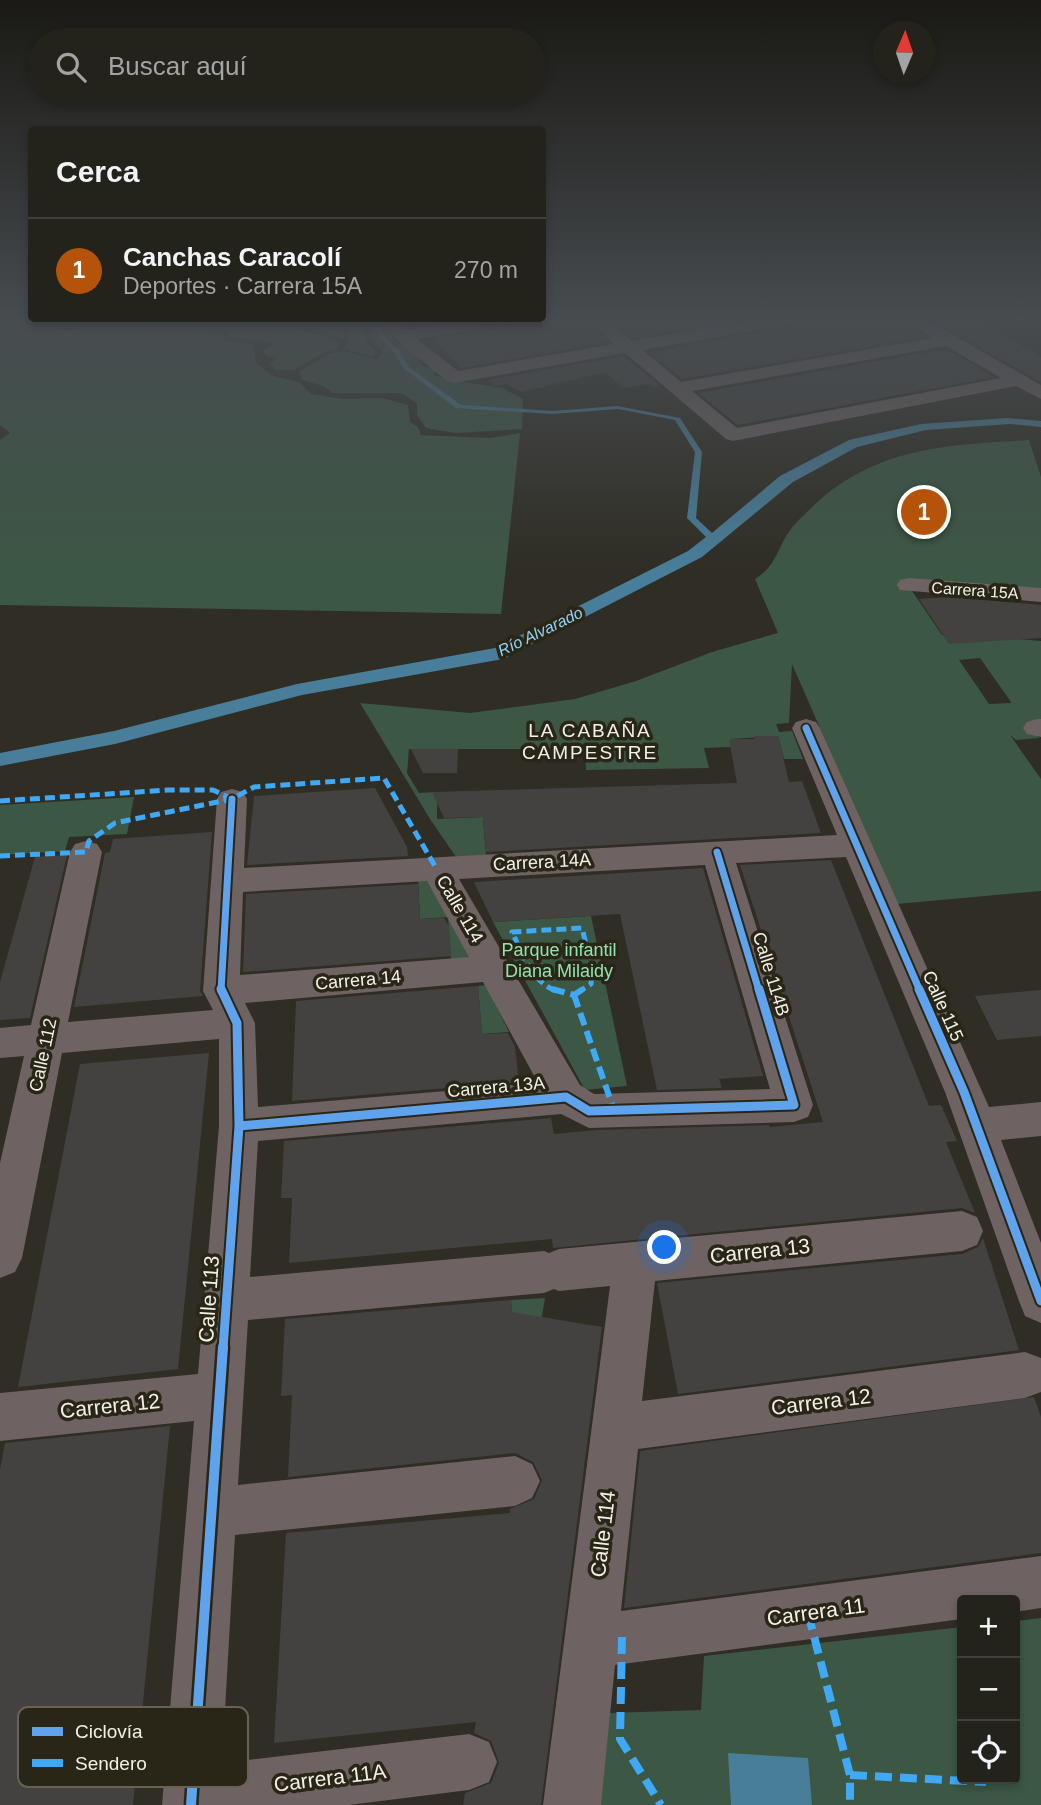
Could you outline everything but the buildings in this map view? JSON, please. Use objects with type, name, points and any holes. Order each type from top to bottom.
[{"type":"street","points":[[694,402],[733,435],[941,402]]},
{"type":"street","name":"Carrera 15A","points":[[909,585],[1041,595]]},
{"type":"street","name":"Calle 115","points":[[806,728],[977,1125],[1041,1301]]},
{"type":"street","name":"Calle 113","points":[[197,1707],[239,1126],[229,1007],[228,881],[232,799]]},
{"type":"street","name":"Carrera 14A","points":[[228,881],[855,845]]},
{"type":"street","name":"Calle 112","points":[[0,1258],[86,852]]},
{"type":"street","name":"Calle 114B","points":[[717,852],[794,1105]]},
{"type":"street","name":"Calle 114","points":[[436,868],[566,1097]]},
{"type":"street","name":"Carrera 14","points":[[0,1043],[46,1040],[229,1007],[494,968]]},
{"type":"street","name":"Carrera 13A","points":[[239,1126],[566,1097],[589,1111],[794,1105]]},
{"type":"street","points":[[977,1125],[1041,1119]]},
{"type":"street","name":"Carrera 13","points":[[227,1300],[962,1231]]},
{"type":"street","name":"Calle 114","points":[[572,1805],[635,1263]]},
{"type":"street","name":"Carrera 12","points":[[616,1428],[1026,1375]]},
{"type":"street","name":"Carrera 12","points":[[0,1417],[220,1395]]},
{"type":"street","points":[[211,1513],[515,1481]]},
{"type":"street","name":"Carrera 11","points":[[590,1642],[1041,1582]]},
{"type":"street","name":"Carrera 11A","points":[[191,1800],[469,1762]]},
{"type":"green space","points":[[0,402],[398,402],[408,405],[410,422],[418,427],[421,435],[490,438],[520,433],[501,614],[0,605],[0,440],[10,433],[0,425]]},
{"type":"green space","points":[[523,402],[522,429],[456,433],[426,428],[417,415],[417,403]]},
{"type":"green space","points":[[1029,440],[1041,477],[1041,593],[906,582],[942,635],[964,634],[1041,641],[1041,724],[1030,726],[1039,738],[1016,740],[1010,735],[1041,779],[1041,891],[897,904],[792,664],[789,723],[776,724],[779,732],[792,731],[803,759],[784,759],[778,736],[730,739],[731,747],[704,748],[709,768],[586,770],[585,749],[409,749],[407,773],[419,793],[437,792],[437,819],[483,817],[486,855],[456,857],[360,703],[470,713],[575,699],[636,681],[712,652],[778,633],[755,579],[772,564],[794,525],[830,491],[856,474],[882,462],[910,454],[967,444]],"holes":[[[980,658],[1011,702],[989,704],[959,660]]]},
{"type":"green space","points":[[134,797],[127,834],[69,837],[65,851],[0,855],[0,805]]},
{"type":"green space","points":[[426,878],[473,959],[451,960],[448,917],[420,919],[418,879]]},
{"type":"green space","name":"Parque infantil Diana Milaidy","points":[[591,916],[627,1086],[585,1090],[493,922]]},
{"type":"green space","points":[[486,985],[509,1032],[482,1034],[478,986]]},
{"type":"green space","points":[[545,1298],[532,1375],[517,1376],[511,1300]]},
{"type":"green space","points":[[1041,1618],[1041,1805],[599,1805],[610,1713],[701,1710],[704,1656],[957,1628],[957,1784],[1020,1784],[1020,1620]]},
{"type":"water","name":"Río Alvarado","points":[[448,402],[553,411],[617,406],[680,418],[702,452],[696,518],[712,533],[780,476],[849,440],[921,424],[1007,418],[1041,421],[1041,427],[1010,424],[926,430],[857,447],[793,482],[702,557],[503,659],[302,695],[115,744],[0,766],[0,753],[114,731],[297,684],[495,648],[688,551],[706,537],[687,518],[695,452],[675,420],[618,409],[552,414],[456,408]]},
{"type":"water","points":[[728,1753],[808,1758],[812,1805],[731,1805]]},
{"type":"marked path","points":[[0,856],[86,852],[89,841],[115,823],[232,799],[254,787],[384,778],[436,868]]},
{"type":"marked path","points":[[0,801],[168,790],[213,790],[232,799]]},
{"type":"marked path","points":[[574,995],[591,984],[592,969],[582,928],[512,932],[528,965],[540,982],[549,988],[574,995],[614,1110]]},
{"type":"marked path","points":[[808,1613],[850,1775],[850,1805]]},
{"type":"marked path","points":[[622,1637],[620,1739],[661,1805]]},
{"type":"marked path","points":[[850,1775],[957,1781]]},
{"type":"cycle path","points":[[806,728],[964,1092],[1041,1301]]},
{"type":"cycle path","points":[[198,1707],[239,1126],[237,1023],[221,991],[232,799]]},
{"type":"cycle path","points":[[239,1126],[566,1097],[589,1111],[794,1105],[717,852]]},
{"type":"cycle path","points":[[191,1805],[192,1787]]},
{"type":"place","name":"Canchas Caracolí","points":[[924,512]]},
{"type":"district","name":"LA CABAÑA CAMPESTRE","points":[[590,741]]}]
